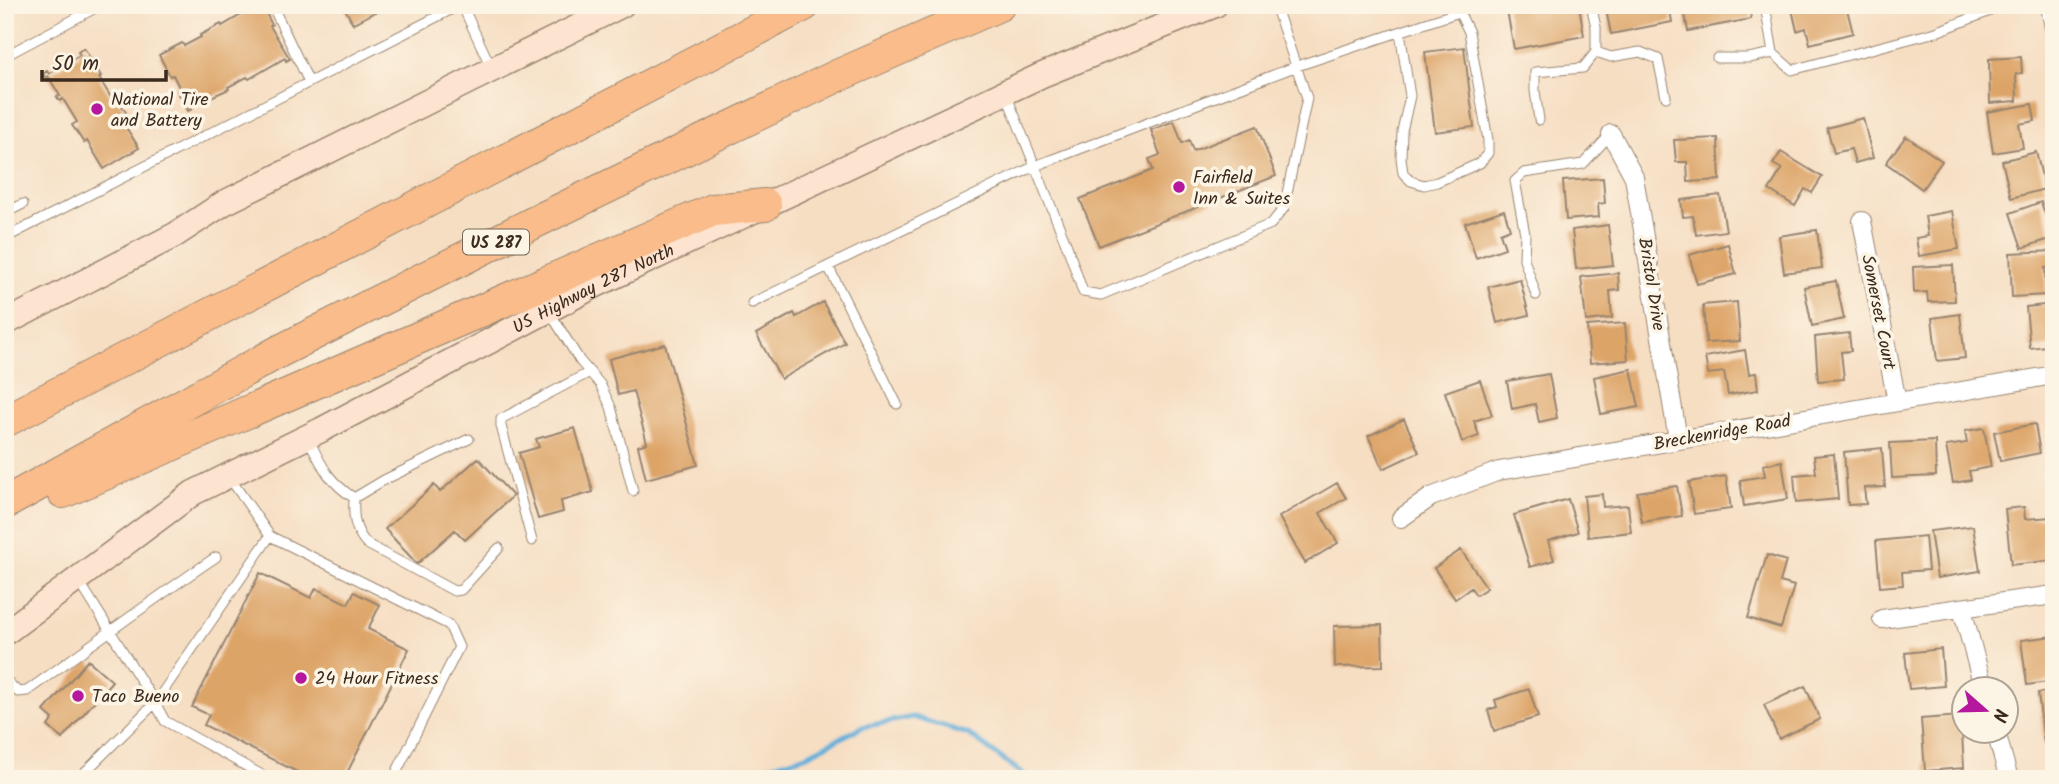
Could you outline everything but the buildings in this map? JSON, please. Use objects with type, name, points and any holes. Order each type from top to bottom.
[{"type":"highway","points":[[5,421],[804,5]]},
{"type":"highway","name":"US 287","points":[[5,503],[280,351],[501,240],[836,76],[999,5]]},
{"type":"highway","points":[[5,512],[46,499],[713,210],[765,205]]},
{"type":"main road","points":[[5,323],[175,235],[224,203],[622,5]]},
{"type":"main road","name":"US Highway 287 North","points":[[5,633],[193,493],[307,437],[596,285],[1042,75],[1215,5]]},
{"type":"street","points":[[2050,5],[2054,28]]},
{"type":"street","name":"Bristol Drive","points":[[1611,134],[1634,177],[1678,439]]},
{"type":"street","name":"Somerset Court","points":[[1862,221],[1897,402]]},
{"type":"street","name":"Breckenridge Road","points":[[1401,518],[1431,496],[1499,471],[2054,375]]},
{"type":"street","points":[[1882,619],[2054,596]]},
{"type":"street","points":[[1962,609],[1980,676]]},
{"type":"street","points":[[2000,746],[2009,779]]},
{"type":"lane","points":[[5,56],[101,5]]},
{"type":"lane","points":[[272,5],[309,82]]},
{"type":"lane","points":[[5,238],[461,5],[492,69]]},
{"type":"lane","points":[[1005,92],[1083,292],[1101,296],[1271,224],[1284,208],[1307,98],[1275,5]]},
{"type":"lane","points":[[752,303],[1035,166],[1297,66],[1459,12],[1467,5]]},
{"type":"lane","points":[[1539,120],[1535,72],[1583,68],[1596,52],[1596,27],[1591,5]]},
{"type":"lane","points":[[1765,5],[1773,53],[1792,70],[1936,32],[1990,11],[1992,5]]},
{"type":"lane","points":[[1400,32],[1410,96],[1402,131],[1403,173],[1410,181],[1424,185],[1480,163],[1488,153],[1489,140],[1469,32],[1459,12]]},
{"type":"lane","points":[[1596,52],[1611,57],[1640,52],[1658,59],[1666,97]]},
{"type":"lane","points":[[1717,58],[1749,58],[1773,53]]},
{"type":"lane","points":[[1536,295],[1524,259],[1524,234],[1515,181],[1524,173],[1583,164],[1611,134]]},
{"type":"lane","points":[[5,213],[23,204]]},
{"type":"lane","points":[[828,266],[897,404]]},
{"type":"lane","points":[[548,310],[580,361],[600,384],[611,407],[633,491]]},
{"type":"lane","points":[[532,541],[500,426],[501,419],[590,372]]},
{"type":"lane","points":[[307,437],[328,477],[354,498]]},
{"type":"lane","points":[[354,498],[384,480],[469,439]]},
{"type":"lane","points":[[228,476],[270,536],[449,625],[459,647],[393,779]]},
{"type":"lane","points":[[354,498],[353,516],[356,527],[367,544],[454,591],[461,590],[499,548]]},
{"type":"lane","points":[[78,779],[155,703],[270,536]]},
{"type":"lane","points":[[5,679],[18,692],[27,691],[216,557]]},
{"type":"lane","points":[[78,578],[165,722],[269,779]]},
{"type":"waterway","points":[[756,779],[768,767],[807,755],[862,727],[913,717],[968,734],[1030,779]]},
{"type":"place","name":"National Tire and Battery","points":[[97,109]]},
{"type":"place","name":"Fairfield Inn & Suites","points":[[1179,187]]},
{"type":"place","name":"24 Hour Fitness","points":[[301,678]]},
{"type":"place","name":"Taco Bueno","points":[[78,696]]}]
